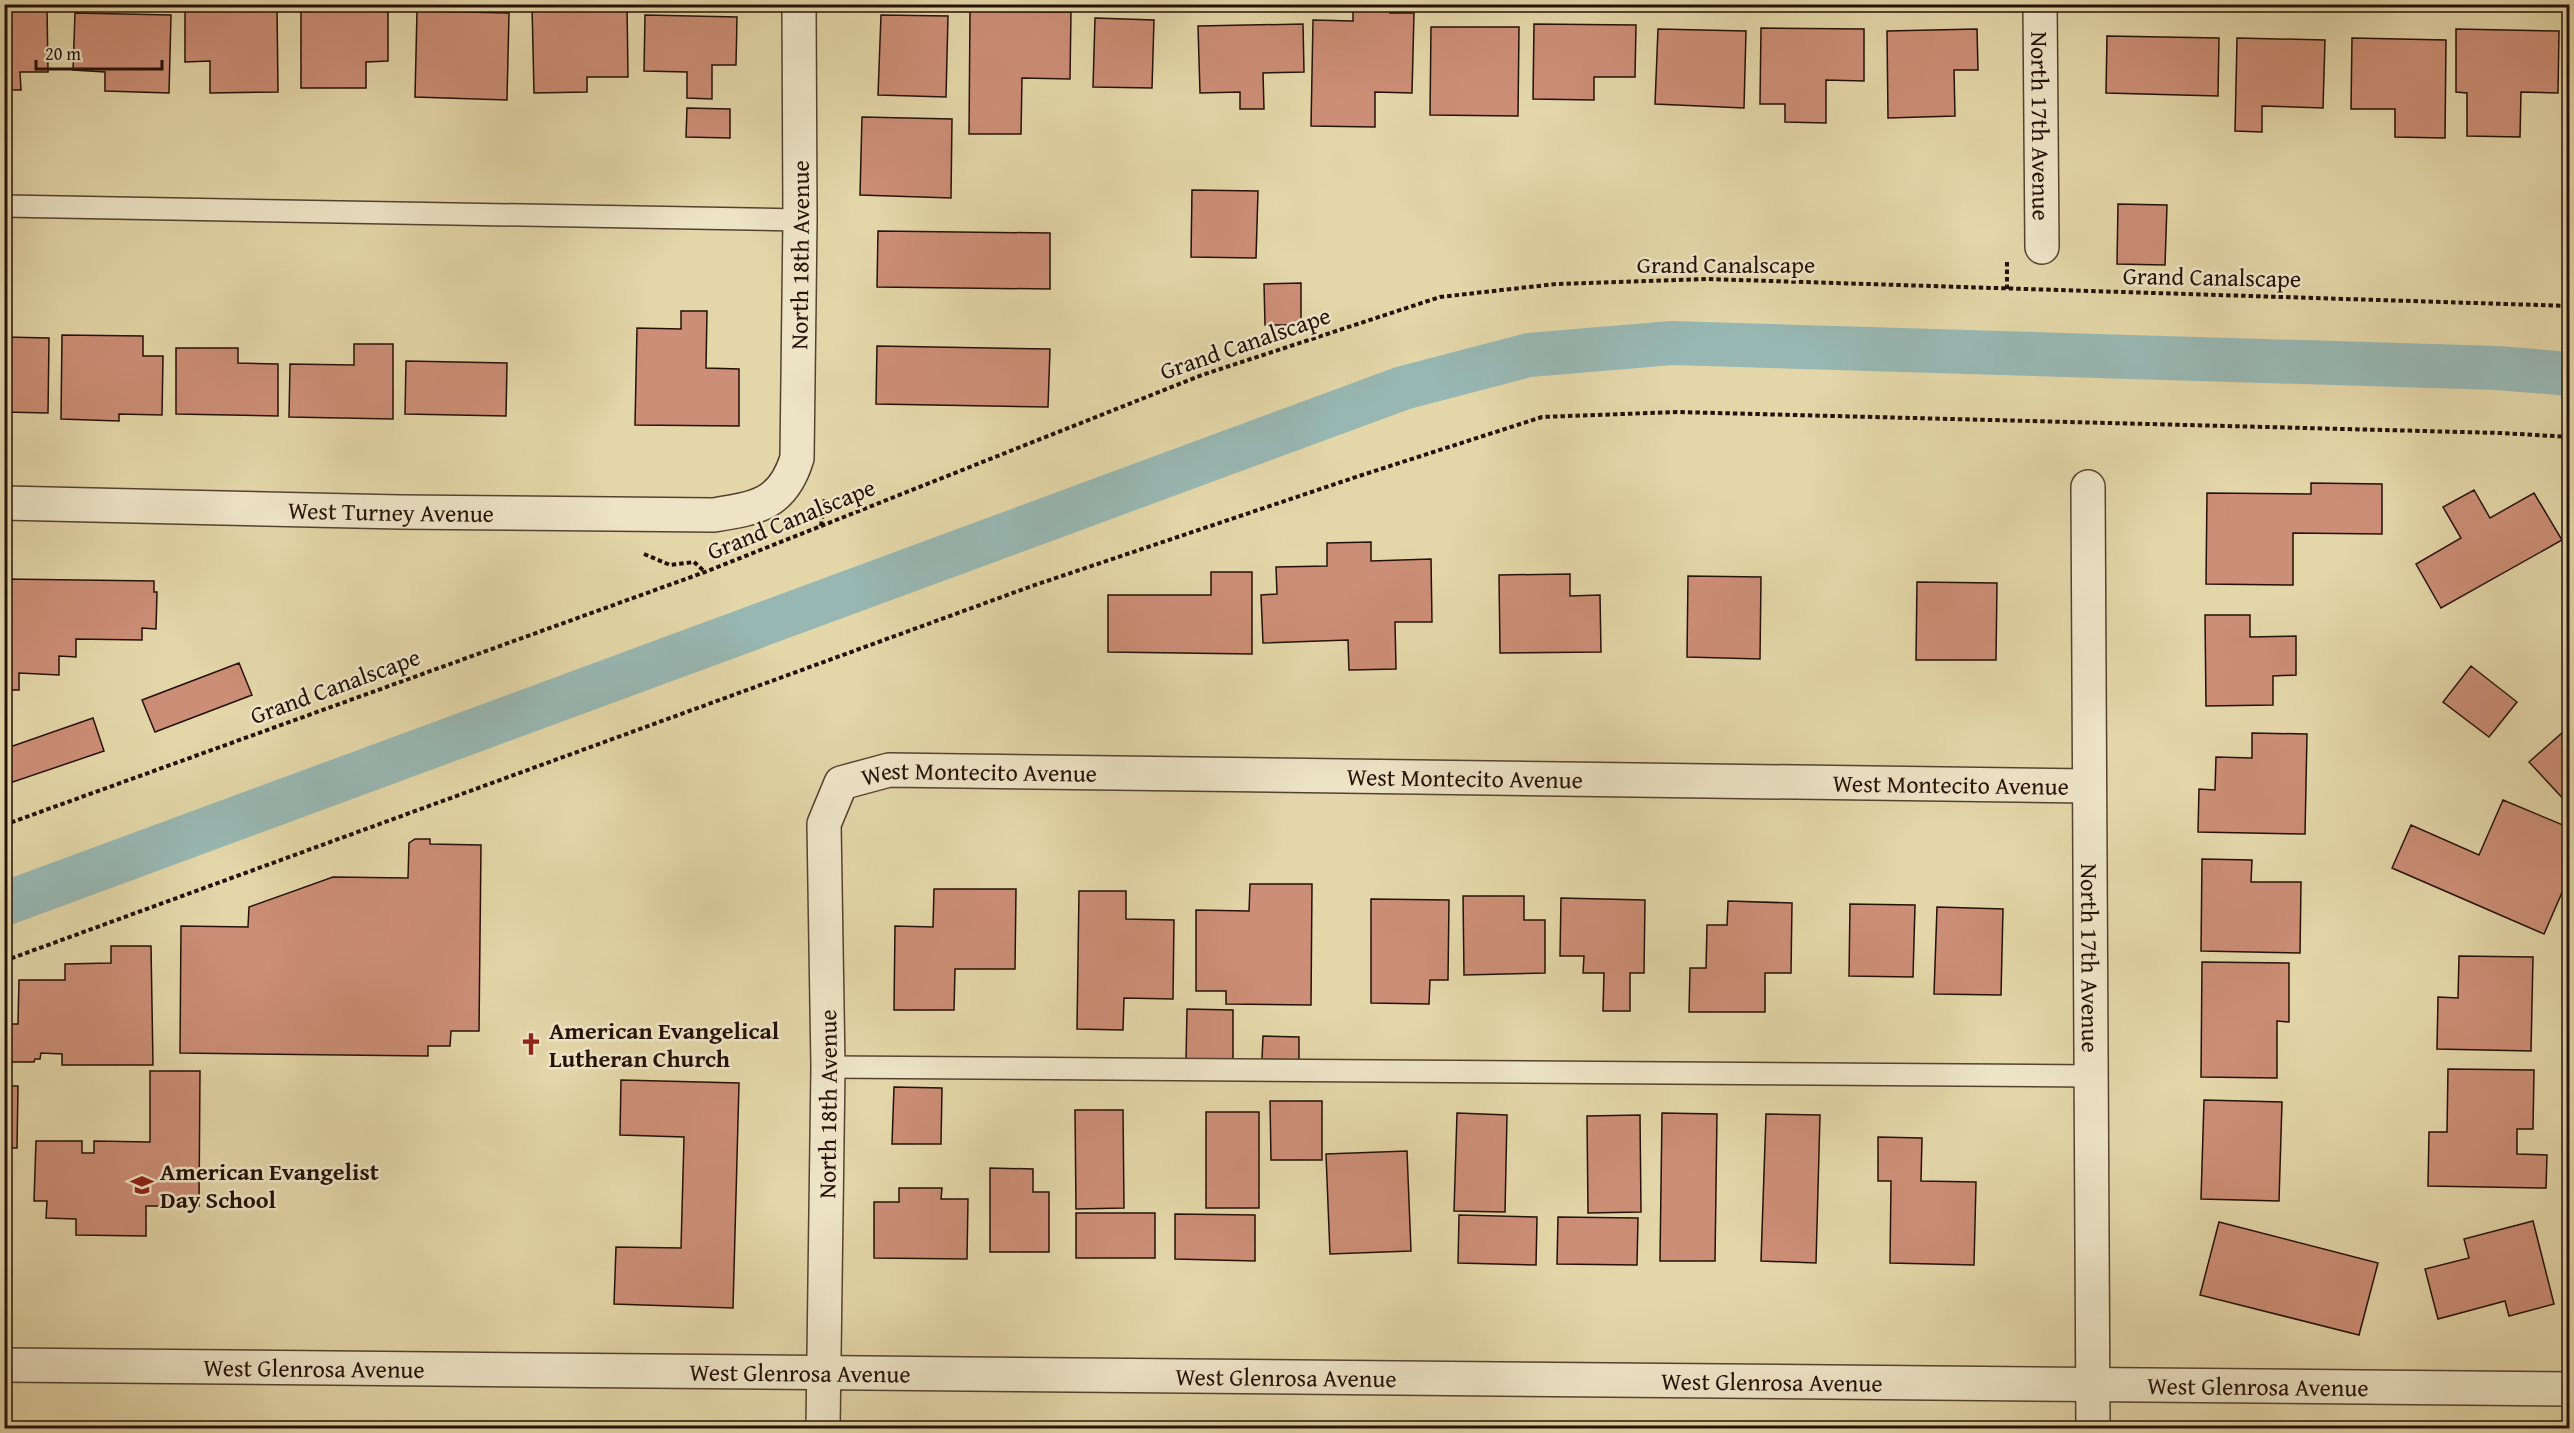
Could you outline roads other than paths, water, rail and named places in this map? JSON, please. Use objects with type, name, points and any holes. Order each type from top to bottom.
[{"type":"street","name":"North 18th Avenue","points":[[774,498],[791,478],[797,458],[800,220],[799,4]]},
{"type":"street","name":"North 17th Avenue","points":[[2040,4],[2042,247]]},
{"type":"street","name":"North 17th Avenue","points":[[2088,488],[2093,1428]]},
{"type":"street","name":"West Turney Avenue","points":[[4,503],[400,512],[714,515],[746,510],[774,498]]},
{"type":"street","name":"West Montecito Avenue","points":[[841,783],[890,770],[2088,786]]},
{"type":"street","name":"North 18th Avenue","points":[[823,1428],[828,1067],[824,824],[841,783]]},
{"type":"street","name":"West Glenrosa Avenue","points":[[4,1365],[2570,1389]]},
{"type":"lane","points":[[4,206],[800,220]]},
{"type":"lane","points":[[828,1067],[2091,1076]]},
{"type":"waterway","points":[[4,904],[1403,388],[1529,355],[1672,343],[2497,368],[2570,374]]},
{"type":"place","name":"American Evangelical Lutheran Church","points":[[531,1044]]},
{"type":"place","name":"American Evangelist Day School","points":[[142,1185]]}]
